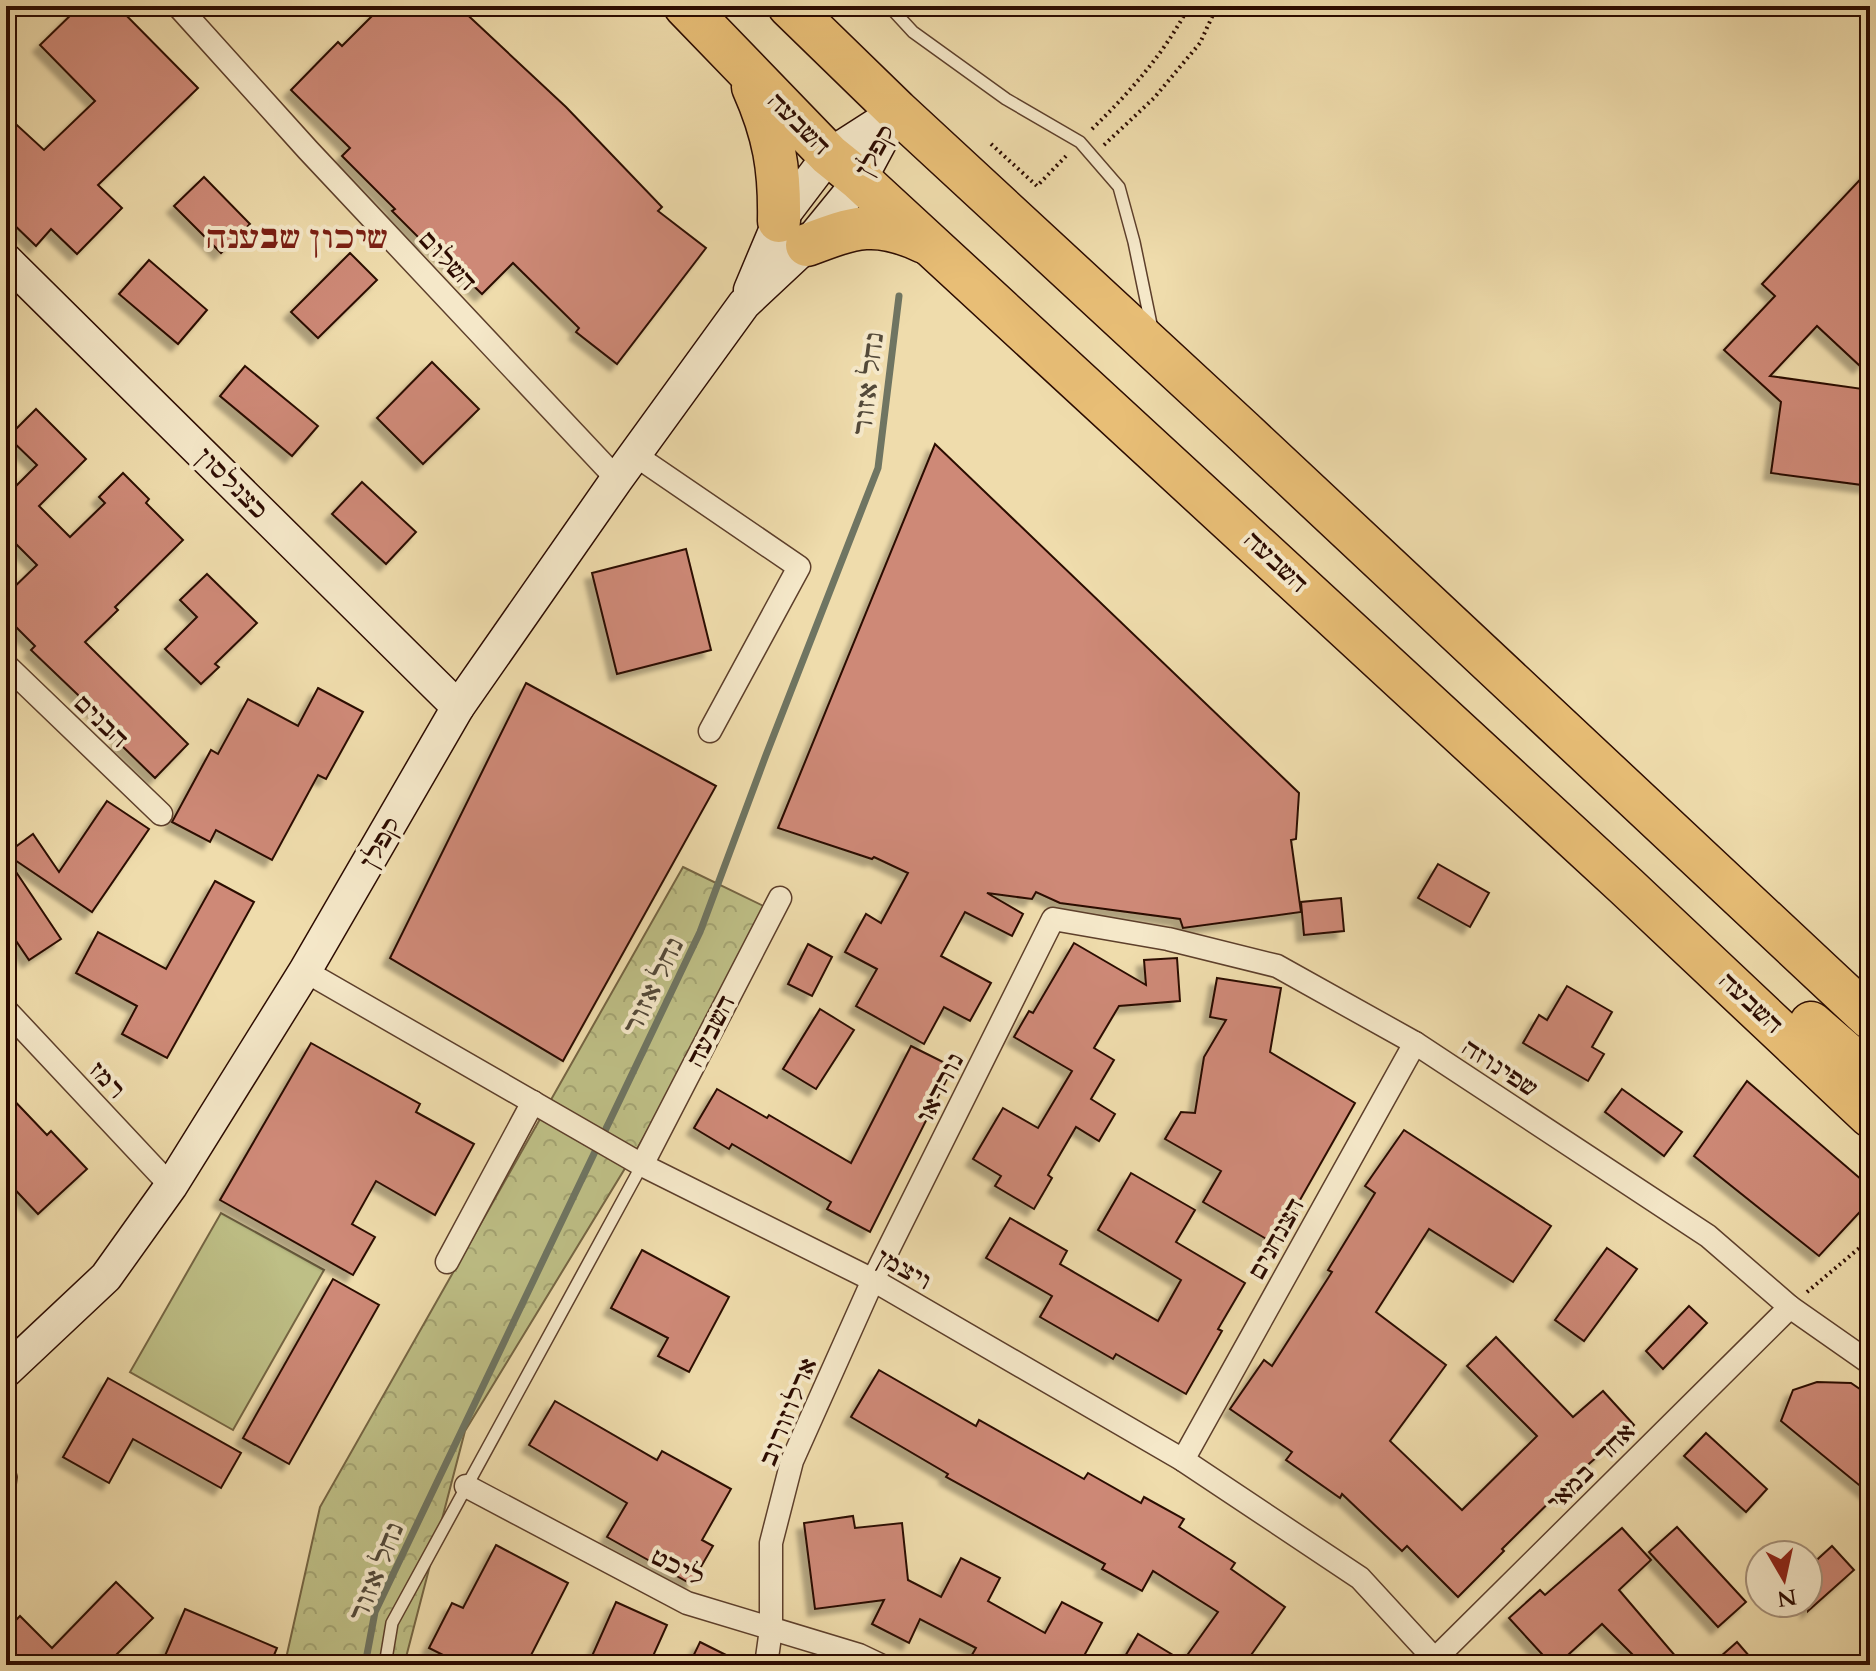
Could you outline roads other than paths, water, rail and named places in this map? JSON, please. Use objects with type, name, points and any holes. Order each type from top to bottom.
[{"type":"highway","name":"השבעה","points":[[685,6],[844,167],[1627,887],[1870,1116]]},
{"type":"highway","points":[[789,6],[897,111],[1870,1018]]},
{"type":"highway","points":[[744,67],[772,133],[793,233],[882,227],[909,235],[935,248]]},
{"type":"highway","points":[[1627,887],[1781,997],[1870,1074]]},
{"type":"street","name":"השלום","points":[[178,6],[308,150],[626,467],[799,567],[710,731]]},
{"type":"street","name":"קפלן","points":[[6,1371],[106,1277],[171,1186],[305,971],[458,707],[793,233],[844,167],[897,111]]},
{"type":"street","name":"כצנלסון","points":[[6,260],[458,707]]},
{"type":"street","name":"הבנים","points":[[6,665],[161,814]]},
{"type":"street","name":"השבעה","points":[[634,1160],[780,898]]},
{"type":"street","name":"שפינוזה","points":[[1053,919],[1168,939],[1277,966],[1415,1043],[1708,1236],[1790,1307],[1870,1363]]},
{"type":"street","name":"נורדאו","points":[[873,1280],[1053,919]]},
{"type":"street","name":"ויצמן","points":[[305,971],[634,1160],[873,1280],[1183,1460],[1360,1578],[1435,1663]]},
{"type":"street","name":"רמז","points":[[6,1010],[171,1186]]},
{"type":"street","name":"הצנחנים","points":[[1183,1460],[1415,1043]]},
{"type":"street","points":[[447,1262],[533,1102]]},
{"type":"street","name":"ארלוזורוב","points":[[766,1665],[771,1629],[771,1543],[792,1461],[873,1280]]},
{"type":"street","name":"אחד במאי","points":[[1435,1663],[1790,1307]]},
{"type":"street","name":"ליכט","points":[[466,1486],[687,1603],[859,1655],[880,1665]]},
{"type":"lane","points":[[889,6],[913,32],[1006,99],[1080,142],[1119,187],[1159,353]]},
{"type":"lane","points":[[385,1665],[392,1623],[634,1160]]},
{"type":"lane","points":[[6,1459],[11,1477],[6,1512]]},
{"type":"waterway","name":"נחל אזור","points":[[365,1665],[375,1612],[700,932],[878,468],[899,296]]},
{"type":"district","name":"שיכון שבענה","points":[[297,237]]}]
